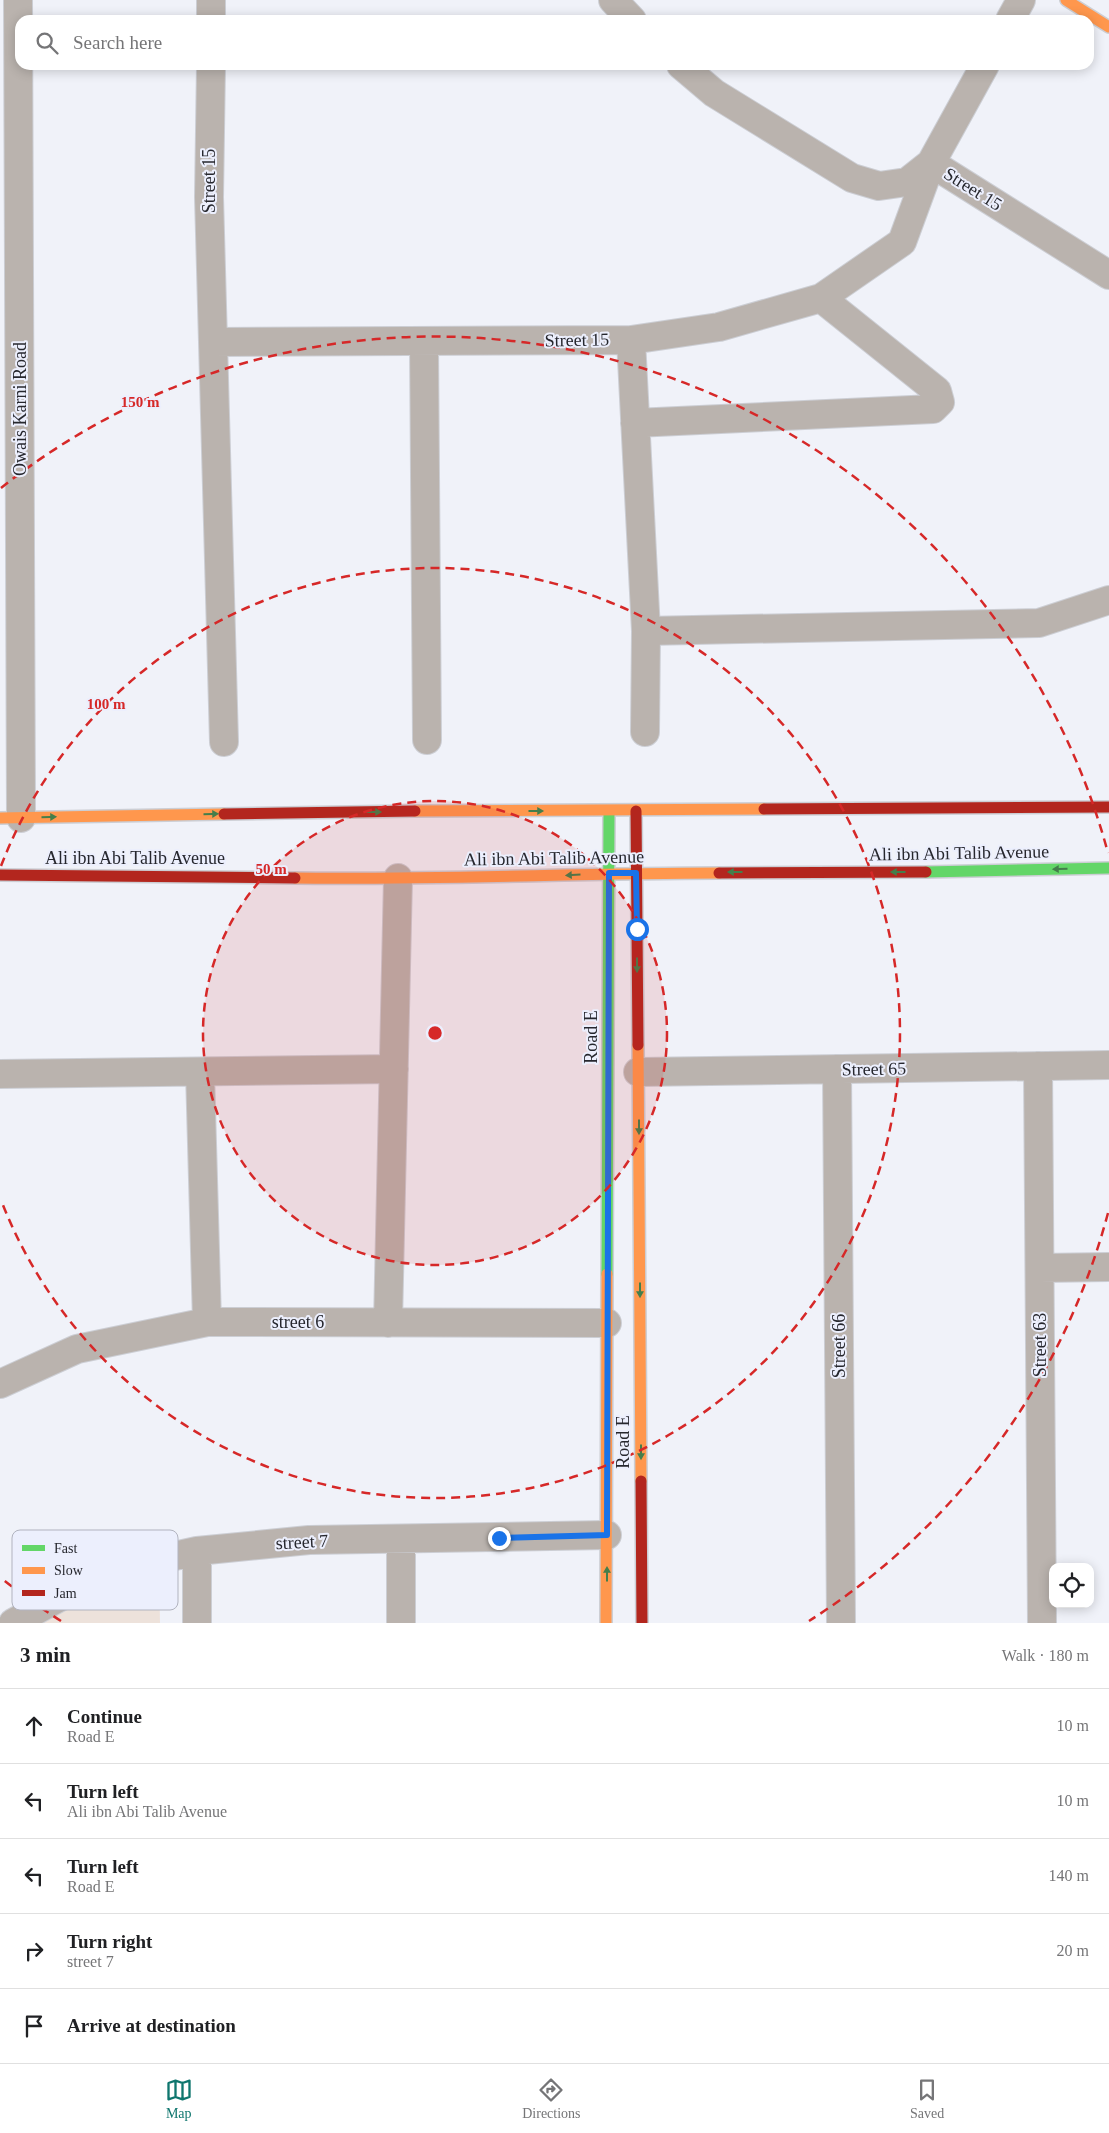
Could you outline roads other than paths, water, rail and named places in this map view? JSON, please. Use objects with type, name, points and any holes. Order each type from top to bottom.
[{"type":"main road","points":[[1066,0],[1090,15]]},
{"type":"main road","points":[[1094,18],[1109,27]]},
{"type":"main road","points":[[11,818],[342,812],[1109,806]]},
{"type":"main road","name":"Road E","points":[[606,1623],[609,811]]},
{"type":"main road","name":"Road E","points":[[636,811],[642,1623]]},
{"type":"main road","name":"Ali ibn Abi Talib Avenue","points":[[0,875],[398,878],[536,877],[609,873],[949,872],[1109,868]]},
{"type":"street","name":"Owais Karni Road","points":[[16,15],[18,0]]},
{"type":"street","points":[[211,0],[211,15]]},
{"type":"street","points":[[614,0],[628,15]]},
{"type":"street","points":[[1013,15],[1022,0]]},
{"type":"street","name":"Owais Karni Road","points":[[11,818],[13,48],[15,29]]},
{"type":"street","name":"Street 15","points":[[211,70],[209,196],[213,342],[631,340],[720,326],[821,298],[902,242],[931,163],[1109,274]]},
{"type":"street","points":[[687,70],[714,93],[852,178],[879,186],[907,182],[931,163],[982,70]]},
{"type":"street","points":[[635,423],[933,409],[940,402],[937,391],[821,298]]},
{"type":"street","points":[[631,340],[646,631],[645,732]]},
{"type":"street","points":[[213,342],[224,742]]},
{"type":"street","points":[[424,342],[427,740]]},
{"type":"street","points":[[646,631],[1039,623],[1109,600]]},
{"type":"street","points":[[388,1322],[398,878]]},
{"type":"street","name":"Street 65","points":[[638,1072],[1109,1065]]},
{"type":"street","name":"Street 63","points":[[1038,1066],[1042,1623]]},
{"type":"street","points":[[0,1074],[394,1069]]},
{"type":"street","name":"Street 66","points":[[837,1069],[841,1623]]},
{"type":"street","points":[[200,1072],[207,1322]]},
{"type":"street","points":[[1040,1268],[1109,1267]]},
{"type":"street","name":"street 6","points":[[0,1384],[77,1349],[207,1322],[607,1323]]},
{"type":"street","name":"street 7","points":[[178,1555],[197,1551],[309,1540],[607,1535]]},
{"type":"street","points":[[401,1539],[401,1623]]},
{"type":"street","points":[[197,1551],[197,1623]]},
{"type":"street","name":"street 7","points":[[13,1623],[37,1610]]}]
